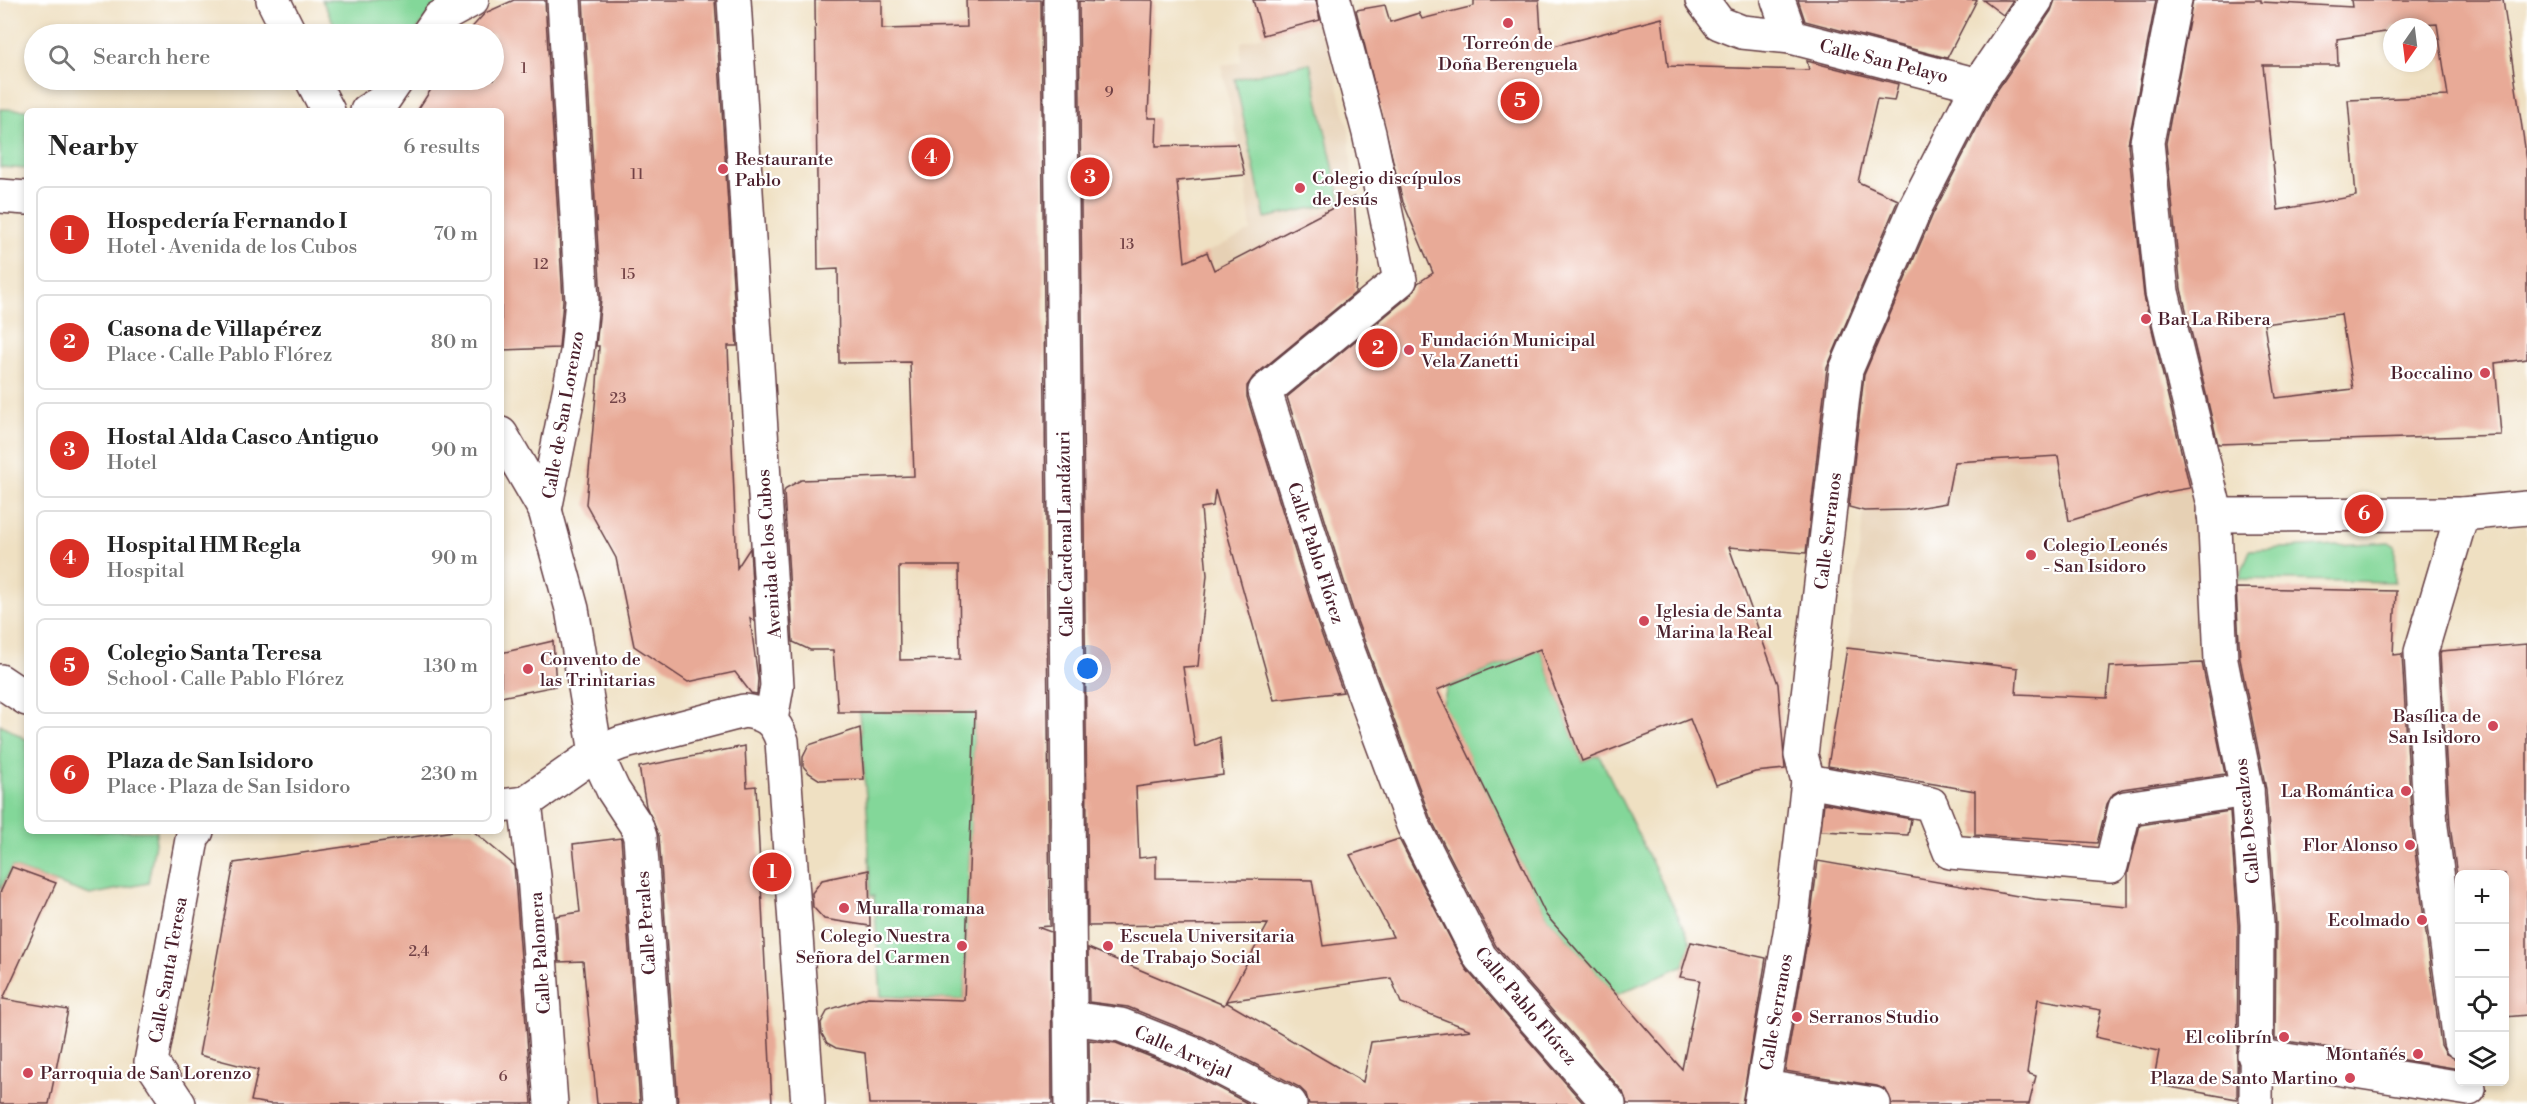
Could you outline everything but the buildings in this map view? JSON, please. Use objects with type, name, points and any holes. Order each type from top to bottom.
[{"type":"street","points":[[273,0],[285,24]]},
{"type":"street","points":[[435,24],[439,18],[472,0]]},
{"type":"street","name":"Calle de San Lorenzo","points":[[564,0],[582,300],[577,352],[545,510],[572,609],[596,753]]},
{"type":"street","name":"Avenida de los Cubos","points":[[734,0],[777,686],[771,720]]},
{"type":"street","name":"Calle Cardenal Landázuri","points":[[1060,0],[1071,1104]]},
{"type":"street","name":"Calle Pablo Flórez","points":[[1334,0],[1369,133],[1400,280],[1265,391],[1335,616],[1413,825],[1480,957],[1609,1104]]},
{"type":"street","name":"Calle San Pelayo","points":[[1702,0],[1719,23],[1742,32],[1791,38],[1978,85]]},
{"type":"street","points":[[1778,0],[1791,38]]},
{"type":"street","name":"Calle Serranos","points":[[1761,1095],[1791,927],[1808,781],[1801,755],[1846,370],[1916,206],[1978,85],[2036,0]]},
{"type":"street","name":"Calle Descalzos","points":[[2175,0],[2147,142],[2162,292],[2214,515],[2222,661],[2247,790],[2257,924],[2254,1055]]},
{"type":"street","points":[[317,90],[326,108]]},
{"type":"street","points":[[372,108],[382,102],[390,90]]},
{"type":"street","points":[[0,196],[24,198]]},
{"type":"street","points":[[504,439],[545,510]]},
{"type":"street","points":[[2214,515],[2462,514],[2527,508]]},
{"type":"street","points":[[2459,1032],[2431,827],[2421,652],[2462,514]]},
{"type":"street","points":[[513,804],[596,753],[621,743],[744,711],[762,713],[771,720],[778,729],[782,741],[808,1104]]},
{"type":"street","name":"Calle Perales","points":[[596,753],[612,790],[636,825],[640,837],[659,1104]]},
{"type":"street","points":[[1808,781],[1931,804],[1950,852],[2111,866],[2125,808],[2247,790]]},
{"type":"street","name":"Calle Palomera","points":[[513,804],[534,876],[551,1104]]},
{"type":"street","name":"Calle Santa Teresa","points":[[179,1104],[151,1062],[193,834]]},
{"type":"street","name":"Calle Arvejal","points":[[1070,1018],[1121,1025],[1162,1041],[1194,1054],[1290,1104]]},
{"type":"street","points":[[2256,1104],[2254,1055],[2469,1092]]},
{"type":"street","points":[[1761,1095],[1874,1104]]},
{"type":"shaded area","name":"Colegio discípulos de Jesús","points":[[1321,19],[1349,130],[1358,263],[1355,287],[1276,363],[1243,323],[1207,252],[1251,231],[1245,175],[1221,65],[1241,62],[1241,42]]},
{"type":"shaded area","name":"Colegio Leonés - San Isidoro","points":[[1956,452],[1971,461],[2058,456],[2069,521],[2161,493],[2201,486],[2208,663],[2111,667],[2107,698],[2016,694],[2018,668],[1847,648],[1864,511],[1905,510],[1946,503]]},
{"type":"green space","points":[[322,0],[443,0],[422,24],[334,24]]},
{"type":"green space","points":[[1310,63],[1341,202],[1265,218],[1235,79]]},
{"type":"green space","points":[[0,109],[24,110],[24,169],[0,167]]},
{"type":"green space","points":[[2389,542],[2395,546],[2395,582],[2239,579],[2250,550]]},
{"type":"green space","points":[[1540,649],[1582,761],[1599,755],[1691,942],[1684,965],[1616,995],[1546,915],[1443,704],[1447,687]]},
{"type":"green space","points":[[859,712],[975,712],[964,1000],[881,996],[874,896],[870,896],[868,822]]},
{"type":"green space","points":[[0,724],[24,738],[24,834],[156,834],[148,883],[90,895],[12,867],[0,890]]},
{"type":"place","name":"Torreón de Doña Berenguela","points":[[1508,23]]},
{"type":"place","name":"Colegio Santa Teresa","points":[[1520,101]]},
{"type":"place","name":"Hospital HM Regla","points":[[931,157]]},
{"type":"place","name":"Restaurante Pablo","points":[[723,169]]},
{"type":"place","name":"Hostal Alda Casco Antiguo","points":[[1090,177]]},
{"type":"place","name":"Colegio discípulos de Jesús","points":[[1300,188]]},
{"type":"place","name":"Bar La Ribera","points":[[2146,319]]},
{"type":"place","name":"Casona de Villapérez","points":[[1378,348]]},
{"type":"place","name":"Fundación Municipal Vela Zanetti","points":[[1409,350]]},
{"type":"place","name":"Boccalino","points":[[2485,373]]},
{"type":"place","name":"Plaza de San Isidoro","points":[[2364,514]]},
{"type":"place","name":"Colegio Leonés - San Isidoro","points":[[2031,555]]},
{"type":"place","name":"Iglesia de Santa Marina la Real","points":[[1644,621]]},
{"type":"place","name":"Convento de las Trinitarias","points":[[528,669]]},
{"type":"place","name":"Basílica de San Isidoro","points":[[2493,726]]},
{"type":"place","name":"La Romántica","points":[[2406,791]]},
{"type":"place","name":"Flor Alonso","points":[[2410,845]]},
{"type":"place","name":"Hospedería Fernando I","points":[[772,872]]},
{"type":"place","name":"Muralla romana","points":[[844,908]]},
{"type":"place","name":"Ecolmado","points":[[2422,920]]},
{"type":"place","name":"Colegio Nuestra Señora del Carmen","points":[[962,946]]},
{"type":"place","name":"Escuela Universitaria de Trabajo Social","points":[[1108,946]]},
{"type":"place","name":"Serranos Studio","points":[[1797,1017]]},
{"type":"place","name":"El colibrín","points":[[2284,1037]]},
{"type":"place","name":"Montañés","points":[[2418,1054]]},
{"type":"place","name":"Parroquia de San Lorenzo","points":[[28,1073]]},
{"type":"place","name":"Plaza de Santo Martino","points":[[2350,1078]]}]
